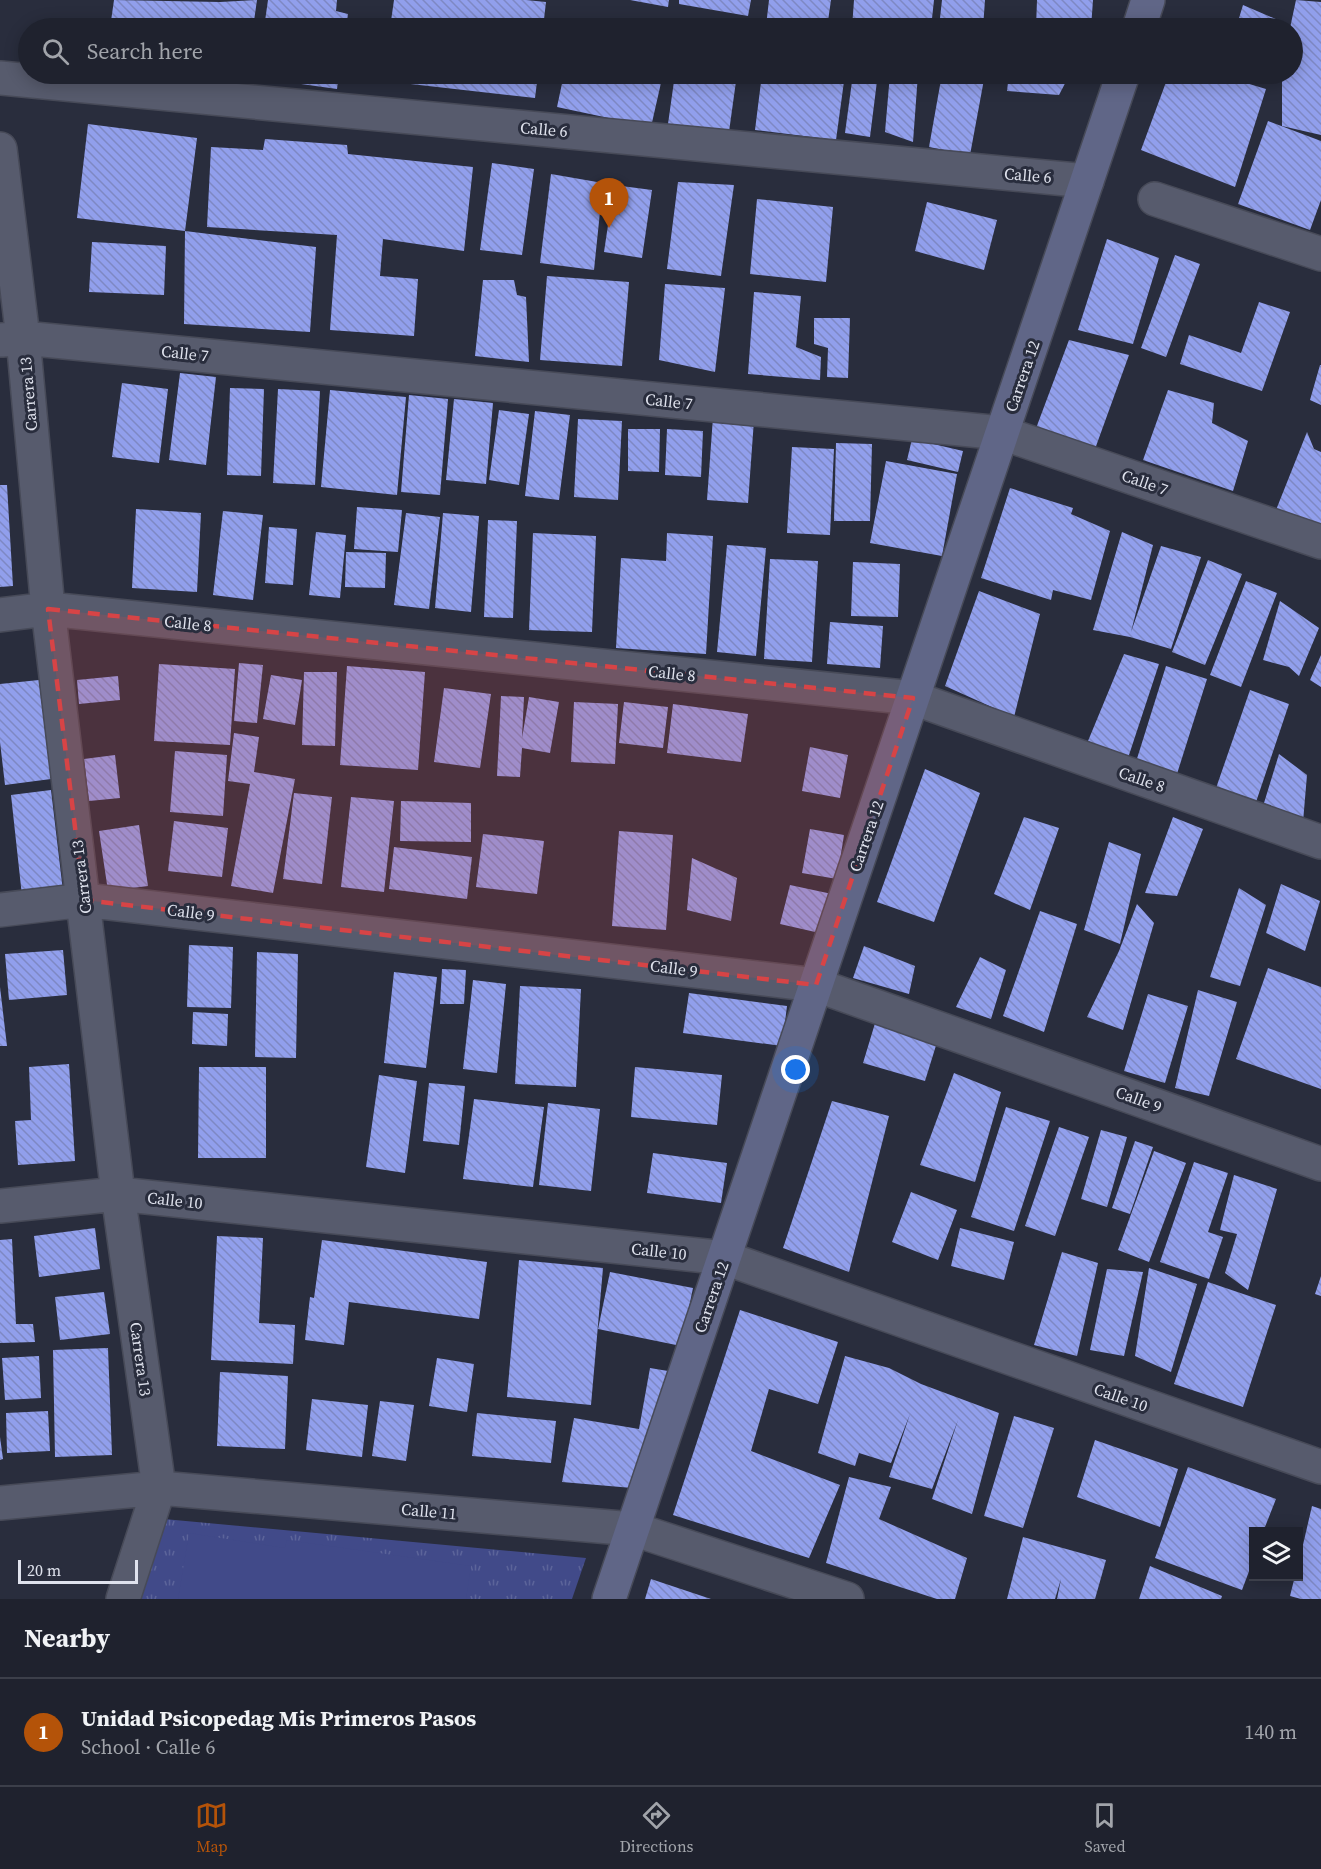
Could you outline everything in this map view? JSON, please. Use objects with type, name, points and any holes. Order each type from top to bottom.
[{"type":"street","points":[[1142,18],[1148,0]]},
{"type":"street","name":"Calle 6","points":[[0,78],[18,80]]},
{"type":"street","name":"Calle 6","points":[[63,84],[1088,181]]},
{"type":"street","name":"Carrera 12","points":[[609,1599],[1121,84]]},
{"type":"street","name":"Carrera 13","points":[[0,149],[11,339],[48,609],[118,1194],[159,1488],[123,1599]]},
{"type":"street","points":[[1155,199],[1321,254]]},
{"type":"street","name":"Calle 7","points":[[11,339],[1002,433],[1321,542]]},
{"type":"street","name":"Calle 8","points":[[0,615],[48,609],[913,698],[1321,842]]},
{"type":"street","name":"Calle 9","points":[[0,910],[84,900],[816,985],[1321,1164]]},
{"type":"street","name":"Calle 10","points":[[0,1206],[118,1194],[724,1258],[1321,1467]]},
{"type":"street","name":"Calle 11","points":[[0,1503],[159,1488],[633,1529],[847,1599]]},
{"type":"highlighted area","points":[[48,609],[913,698],[816,985],[84,900]]},
{"type":"green space","points":[[164,1519],[586,1558],[572,1599],[140,1599]]},
{"type":"green space","points":[[189,1533],[285,1548],[287,1540],[471,1566],[466,1599],[178,1599]]},
{"type":"building","points":[[114,0],[220,2],[257,0],[254,18],[111,18]]},
{"type":"building","points":[[268,0],[337,0],[336,11],[348,14],[347,18],[265,18]]},
{"type":"building","points":[[394,0],[546,2],[544,18],[391,18]]},
{"type":"building","points":[[630,0],[669,0],[668,7]]},
{"type":"building","points":[[679,0],[751,0],[748,16],[679,4]]},
{"type":"building","points":[[769,0],[831,0],[828,18],[767,18]]},
{"type":"building","points":[[854,0],[934,0],[932,18],[853,18]]},
{"type":"building","points":[[942,0],[985,0],[984,18],[940,18]]},
{"type":"building","points":[[1037,0],[1093,0],[1092,18],[1036,18]]},
{"type":"building","points":[[1296,0],[1321,2],[1321,135],[1282,126],[1282,84],[1303,84],[1303,18],[1292,18]]},
{"type":"building","points":[[1243,5],[1273,18],[1239,18]]},
{"type":"building","points":[[301,84],[338,84],[337,89]]},
{"type":"building","points":[[411,84],[537,84],[535,98]]},
{"type":"building","points":[[562,84],[661,84],[651,127],[557,107]]},
{"type":"building","points":[[674,84],[736,84],[728,139],[667,131]]},
{"type":"building","points":[[761,84],[844,84],[836,140],[755,130]]},
{"type":"building","points":[[852,84],[877,84],[870,137],[845,133]]},
{"type":"building","points":[[889,84],[917,84],[913,142],[885,132]]},
{"type":"building","points":[[940,84],[983,84],[970,155],[929,147]]},
{"type":"building","points":[[1008,84],[1065,84],[1059,95],[1007,91]]},
{"type":"building","points":[[1165,84],[1249,84],[1266,89],[1235,187],[1141,150]]},
{"type":"building","points":[[1268,121],[1321,141],[1321,200],[1310,230],[1238,204]]},
{"type":"building","points":[[88,124],[197,138],[185,231],[77,218]]},
{"type":"building","points":[[265,139],[347,145],[348,154],[473,167],[464,251],[383,239],[380,276],[418,279],[414,336],[330,330],[337,235],[207,227],[211,147],[263,150]]},
{"type":"building","points":[[492,163],[534,169],[522,255],[480,250]]},
{"type":"building","points":[[551,174],[603,183],[594,270],[540,263]]},
{"type":"building","points":[[678,182],[734,185],[721,276],[667,269]]},
{"type":"building","points":[[614,185],[652,190],[642,258],[604,252]]},
{"type":"building","points":[[757,199],[833,207],[826,282],[750,274]]},
{"type":"building","points":[[927,202],[997,220],[984,270],[915,251]]},
{"type":"building","points":[[185,231],[316,247],[310,332],[184,324]]},
{"type":"building","points":[[1107,239],[1159,258],[1133,344],[1078,330]]},
{"type":"building","points":[[92,242],[166,246],[164,295],[89,292]]},
{"type":"building","points":[[1175,255],[1200,264],[1166,357],[1141,348]]},
{"type":"building","points":[[547,276],[629,282],[622,366],[540,360]]},
{"type":"building","points":[[483,280],[514,280],[517,295],[526,297],[529,362],[475,356]]},
{"type":"building","points":[[665,284],[725,288],[715,372],[659,360]]},
{"type":"building","points":[[754,292],[801,296],[796,347],[821,357],[820,380],[748,374]]},
{"type":"building","points":[[1259,302],[1290,312],[1262,391],[1180,364],[1189,335],[1241,353]]},
{"type":"building","points":[[814,318],[850,318],[848,378],[827,377],[828,348],[814,344]]},
{"type":"building","points":[[1069,340],[1129,355],[1095,449],[1035,431]]},
{"type":"building","points":[[1321,365],[1321,405],[1310,400]]},
{"type":"building","points":[[180,373],[216,377],[206,465],[169,460]]},
{"type":"building","points":[[122,383],[168,389],[159,463],[112,457]]},
{"type":"building","points":[[230,388],[264,389],[261,476],[227,475]]},
{"type":"building","points":[[278,389],[320,391],[315,485],[273,483]]},
{"type":"building","points":[[330,390],[406,397],[397,495],[321,487]]},
{"type":"building","points":[[1168,390],[1214,403],[1212,423],[1248,441],[1233,491],[1143,460]]},
{"type":"building","points":[[409,395],[448,399],[440,495],[401,492]]},
{"type":"building","points":[[454,399],[493,403],[486,484],[446,480]]},
{"type":"building","points":[[499,410],[529,414],[519,485],[489,480]]},
{"type":"building","points":[[535,411],[570,415],[559,500],[525,496]]},
{"type":"building","points":[[713,417],[754,420],[748,503],[707,500]]},
{"type":"building","points":[[578,419],[622,421],[618,500],[574,497]]},
{"type":"building","points":[[628,429],[660,429],[659,472],[628,471]]},
{"type":"building","points":[[667,429],[703,431],[701,477],[665,475]]},
{"type":"building","points":[[1307,432],[1314,449],[1321,452],[1321,526],[1276,510]]},
{"type":"building","points":[[912,439],[963,451],[958,472],[907,460]]},
{"type":"building","points":[[836,443],[872,444],[870,521],[834,521]]},
{"type":"building","points":[[792,447],[834,449],[830,535],[787,533]]},
{"type":"building","points":[[886,461],[957,474],[942,556],[870,543]]},
{"type":"building","points":[[0,485],[7,485],[13,586],[0,587]]},
{"type":"building","points":[[1010,488],[1073,508],[1071,514],[1110,531],[1091,600],[1053,590],[1051,600],[981,578]]},
{"type":"building","points":[[357,507],[402,510],[398,552],[354,549]]},
{"type":"building","points":[[136,509],[201,513],[197,592],[132,588]]},
{"type":"building","points":[[223,511],[263,515],[253,600],[213,595]]},
{"type":"building","points":[[406,513],[440,517],[429,609],[394,605]]},
{"type":"building","points":[[443,513],[479,516],[471,612],[435,608]]},
{"type":"building","points":[[488,520],[517,521],[513,618],[484,617]]},
{"type":"building","points":[[269,527],[297,529],[293,585],[265,583]]},
{"type":"building","points":[[316,532],[346,535],[340,598],[309,595]]},
{"type":"building","points":[[1122,532],[1153,545],[1131,632],[1161,546],[1201,557],[1171,649],[1130,637],[1093,630]]},
{"type":"building","points":[[533,533],[596,536],[592,632],[529,630]]},
{"type":"building","points":[[667,533],[713,536],[706,654],[616,648],[621,558],[666,561]]},
{"type":"building","points":[[727,545],[766,548],[756,656],[717,652]]},
{"type":"building","points":[[346,552],[386,553],[385,588],[345,587]]},
{"type":"building","points":[[770,559],[818,561],[812,662],[764,659]]},
{"type":"building","points":[[1208,560],[1242,574],[1205,665],[1172,652]]},
{"type":"building","points":[[853,562],[900,564],[898,617],[851,616]]},
{"type":"building","points":[[1246,581],[1277,593],[1241,687],[1210,675]]},
{"type":"building","points":[[979,591],[1040,614],[1014,717],[945,686]]},
{"type":"building","points":[[1280,601],[1319,628],[1299,676],[1289,667],[1263,660]]},
{"type":"building","points":[[830,622],[883,626],[880,668],[827,664]]},
{"type":"building","points":[[1124,654],[1159,664],[1128,758],[1088,741]]},
{"type":"building","points":[[1321,655],[1321,687],[1310,680]]},
{"type":"building","points":[[239,663],[263,665],[257,723],[234,721]]},
{"type":"building","points":[[159,664],[235,669],[230,745],[154,741]]},
{"type":"building","points":[[347,666],[425,672],[418,770],[340,765]]},
{"type":"building","points":[[1166,666],[1207,679],[1176,777],[1135,765]]},
{"type":"building","points":[[304,672],[337,672],[335,746],[302,745]]},
{"type":"building","points":[[271,675],[302,680],[295,725],[263,719]]},
{"type":"building","points":[[118,676],[120,700],[79,704],[77,680]]},
{"type":"building","points":[[39,680],[51,779],[5,785],[0,742],[0,684]]},
{"type":"building","points":[[444,688],[491,694],[480,768],[434,762]]},
{"type":"building","points":[[1250,690],[1289,704],[1255,805],[1215,791]]},
{"type":"building","points":[[501,696],[524,697],[522,738],[529,697],[559,702],[550,753],[522,748],[520,777],[497,776]]},
{"type":"building","points":[[574,702],[618,704],[615,764],[571,762]]},
{"type":"building","points":[[624,702],[668,707],[663,748],[619,743]]},
{"type":"building","points":[[673,704],[748,714],[741,762],[667,753]]},
{"type":"building","points":[[234,733],[259,737],[254,772],[295,779],[273,893],[231,886],[250,784],[228,781]]},
{"type":"building","points":[[810,747],[848,755],[840,798],[802,791]]},
{"type":"building","points":[[175,751],[227,755],[223,816],[170,812]]},
{"type":"building","points":[[1279,754],[1307,775],[1303,822],[1264,803]]},
{"type":"building","points":[[115,755],[120,798],[89,801],[84,759]]},
{"type":"building","points":[[925,769],[980,793],[934,922],[877,902]]},
{"type":"building","points":[[51,790],[63,891],[22,896],[11,795]]},
{"type":"building","points":[[294,793],[332,797],[322,884],[283,879]]},
{"type":"building","points":[[351,797],[394,801],[384,892],[341,887]]},
{"type":"building","points":[[401,801],[471,803],[471,842],[400,841]]},
{"type":"building","points":[[1024,817],[1059,828],[1030,910],[994,894]]},
{"type":"building","points":[[1173,817],[1203,829],[1177,896],[1145,893]]},
{"type":"building","points":[[174,821],[228,828],[222,877],[168,871]]},
{"type":"building","points":[[139,825],[148,886],[108,891],[99,831]]},
{"type":"building","points":[[810,829],[844,835],[837,879],[802,873]]},
{"type":"building","points":[[619,831],[673,835],[666,930],[612,926]]},
{"type":"building","points":[[483,834],[544,841],[537,894],[476,887]]},
{"type":"building","points":[[1109,842],[1141,854],[1120,944],[1084,930]]},
{"type":"building","points":[[394,847],[472,857],[467,899],[389,889]]},
{"type":"building","points":[[692,858],[737,878],[731,921],[687,910]]},
{"type":"building","points":[[1281,884],[1320,901],[1305,951],[1266,933]]},
{"type":"building","points":[[790,885],[832,894],[824,934],[780,924]]},
{"type":"building","points":[[1239,888],[1266,905],[1240,986],[1210,977]]},
{"type":"building","points":[[1137,904],[1154,923],[1123,1030],[1087,1017],[1119,951]]},
{"type":"building","points":[[1040,911],[1077,924],[1044,1032],[1003,1016]]},
{"type":"building","points":[[189,945],[233,947],[231,1008],[187,1007]]},
{"type":"building","points":[[864,946],[915,966],[909,994],[853,978]]},
{"type":"building","points":[[63,950],[67,995],[9,1000],[5,954]]},
{"type":"building","points":[[257,952],[298,954],[296,1058],[255,1057]]},
{"type":"building","points":[[980,957],[1006,970],[991,1019],[956,1007]]},
{"type":"building","points":[[1268,968],[1321,987],[1321,1089],[1236,1059]]},
{"type":"building","points":[[442,969],[466,970],[464,1004],[440,1004]]},
{"type":"building","points":[[394,972],[437,977],[426,1068],[384,1063]]},
{"type":"building","points":[[473,980],[506,984],[497,1073],[463,1069]]},
{"type":"building","points":[[520,986],[581,989],[576,1087],[515,1084]]},
{"type":"building","points":[[0,987],[7,1046],[0,1046]]},
{"type":"building","points":[[1198,990],[1237,1002],[1209,1096],[1175,1088]]},
{"type":"building","points":[[689,993],[787,1006],[782,1046],[683,1033]]},
{"type":"building","points":[[1148,994],[1188,1006],[1165,1083],[1124,1071]]},
{"type":"building","points":[[193,1012],[228,1014],[227,1046],[192,1044]]},
{"type":"building","points":[[876,1020],[938,1039],[925,1081],[863,1063]]},
{"type":"building","points":[[69,1064],[75,1161],[18,1165],[15,1121],[31,1120],[29,1067]]},
{"type":"building","points":[[199,1067],[266,1067],[266,1158],[198,1158]]},
{"type":"building","points":[[635,1067],[722,1075],[717,1125],[631,1117]]},
{"type":"building","points":[[954,1073],[1001,1092],[975,1182],[920,1165]]},
{"type":"building","points":[[379,1075],[417,1081],[405,1173],[366,1167]]},
{"type":"building","points":[[429,1083],[465,1086],[459,1145],[423,1141]]},
{"type":"building","points":[[474,1099],[544,1107],[533,1187],[463,1179]]},
{"type":"building","points":[[832,1101],[889,1116],[849,1272],[783,1248]]},
{"type":"building","points":[[548,1103],[600,1109],[591,1191],[539,1185]]},
{"type":"building","points":[[1006,1107],[1050,1121],[1014,1231],[971,1217]]},
{"type":"building","points":[[1059,1127],[1089,1137],[1055,1236],[1025,1226]]},
{"type":"building","points":[[1101,1130],[1127,1137],[1107,1207],[1081,1199]]},
{"type":"building","points":[[1135,1141],[1153,1147],[1130,1214],[1112,1208]]},
{"type":"building","points":[[1154,1151],[1186,1163],[1149,1262],[1118,1250]]},
{"type":"building","points":[[653,1153],[727,1163],[721,1203],[647,1193]]},
{"type":"building","points":[[1194,1162],[1228,1173],[1208,1232],[1223,1237],[1209,1279],[1160,1262]]},
{"type":"building","points":[[1234,1175],[1277,1189],[1248,1290],[1225,1273],[1237,1234],[1220,1230]]},
{"type":"building","points":[[911,1192],[957,1210],[938,1260],[892,1242]]},
{"type":"building","points":[[95,1228],[100,1269],[39,1277],[34,1236]]},
{"type":"building","points":[[960,1228],[1014,1242],[1004,1280],[951,1266]]},
{"type":"building","points":[[217,1236],[263,1238],[259,1323],[295,1325],[293,1364],[211,1360]]},
{"type":"building","points":[[12,1239],[16,1324],[33,1324],[35,1342],[0,1343],[0,1240]]},
{"type":"building","points":[[322,1240],[487,1262],[479,1319],[349,1302],[344,1345],[305,1340],[310,1297],[314,1298]]},
{"type":"building","points":[[1062,1252],[1098,1263],[1077,1356],[1034,1345]]},
{"type":"building","points":[[519,1260],[603,1268],[591,1405],[507,1397]]},
{"type":"building","points":[[1149,1268],[1197,1284],[1171,1372],[1135,1356]]},
{"type":"building","points":[[1107,1269],[1143,1272],[1124,1356],[1090,1350]]},
{"type":"building","points":[[610,1272],[693,1288],[681,1346],[598,1329]]},
{"type":"building","points":[[1321,1276],[1321,1296],[1315,1294]]},
{"type":"building","points":[[1208,1282],[1276,1305],[1243,1407],[1174,1384]]},
{"type":"building","points":[[104,1292],[110,1334],[60,1340],[55,1297]]},
{"type":"building","points":[[740,1310],[838,1342],[818,1404],[769,1389],[751,1451],[840,1485],[809,1558],[673,1515]]},
{"type":"building","points":[[108,1348],[112,1455],[55,1457],[53,1350]]},
{"type":"building","points":[[39,1356],[41,1398],[5,1400],[2,1358]]},
{"type":"building","points":[[845,1356],[889,1368],[921,1384],[999,1413],[972,1514],[932,1499],[958,1420],[932,1489],[889,1477],[910,1414],[891,1463],[859,1453],[855,1466],[818,1453]]},
{"type":"building","points":[[437,1358],[474,1364],[467,1412],[429,1406]]},
{"type":"building","points":[[650,1368],[680,1373],[644,1489],[562,1482],[574,1418],[639,1429]]},
{"type":"building","points":[[220,1372],[288,1376],[285,1449],[217,1446]]},
{"type":"building","points":[[312,1399],[368,1405],[362,1457],[306,1450]]},
{"type":"building","points":[[380,1401],[414,1405],[406,1461],[372,1456]]},
{"type":"building","points":[[48,1411],[50,1451],[7,1453],[6,1413]]},
{"type":"building","points":[[477,1413],[556,1421],[551,1463],[472,1456]]},
{"type":"building","points":[[1014,1416],[1054,1428],[1023,1528],[984,1516]]},
{"type":"building","points":[[0,1437],[3,1459],[0,1460]]},
{"type":"building","points":[[1095,1440],[1178,1469],[1160,1527],[1077,1497]]},
{"type":"building","points":[[1188,1467],[1276,1499],[1265,1527],[1249,1527],[1249,1571],[1242,1590],[1155,1558]]},
{"type":"building","points":[[849,1477],[891,1487],[879,1519],[967,1558],[955,1599],[937,1599],[826,1563]]},
{"type":"building","points":[[1312,1506],[1321,1509],[1321,1599],[1301,1599],[1290,1596],[1294,1581],[1303,1581],[1303,1545]]},
{"type":"building","points":[[1023,1537],[1106,1560],[1095,1599],[1057,1599],[1061,1579],[1055,1599],[1007,1599]]},
{"type":"building","points":[[1150,1566],[1222,1596],[1221,1599],[1139,1599]]},
{"type":"building","points":[[651,1579],[711,1599],[645,1599]]},
{"type":"place","name":"Unidad Psicopedag Mis Primeros Pasos","points":[[609,228]]}]
